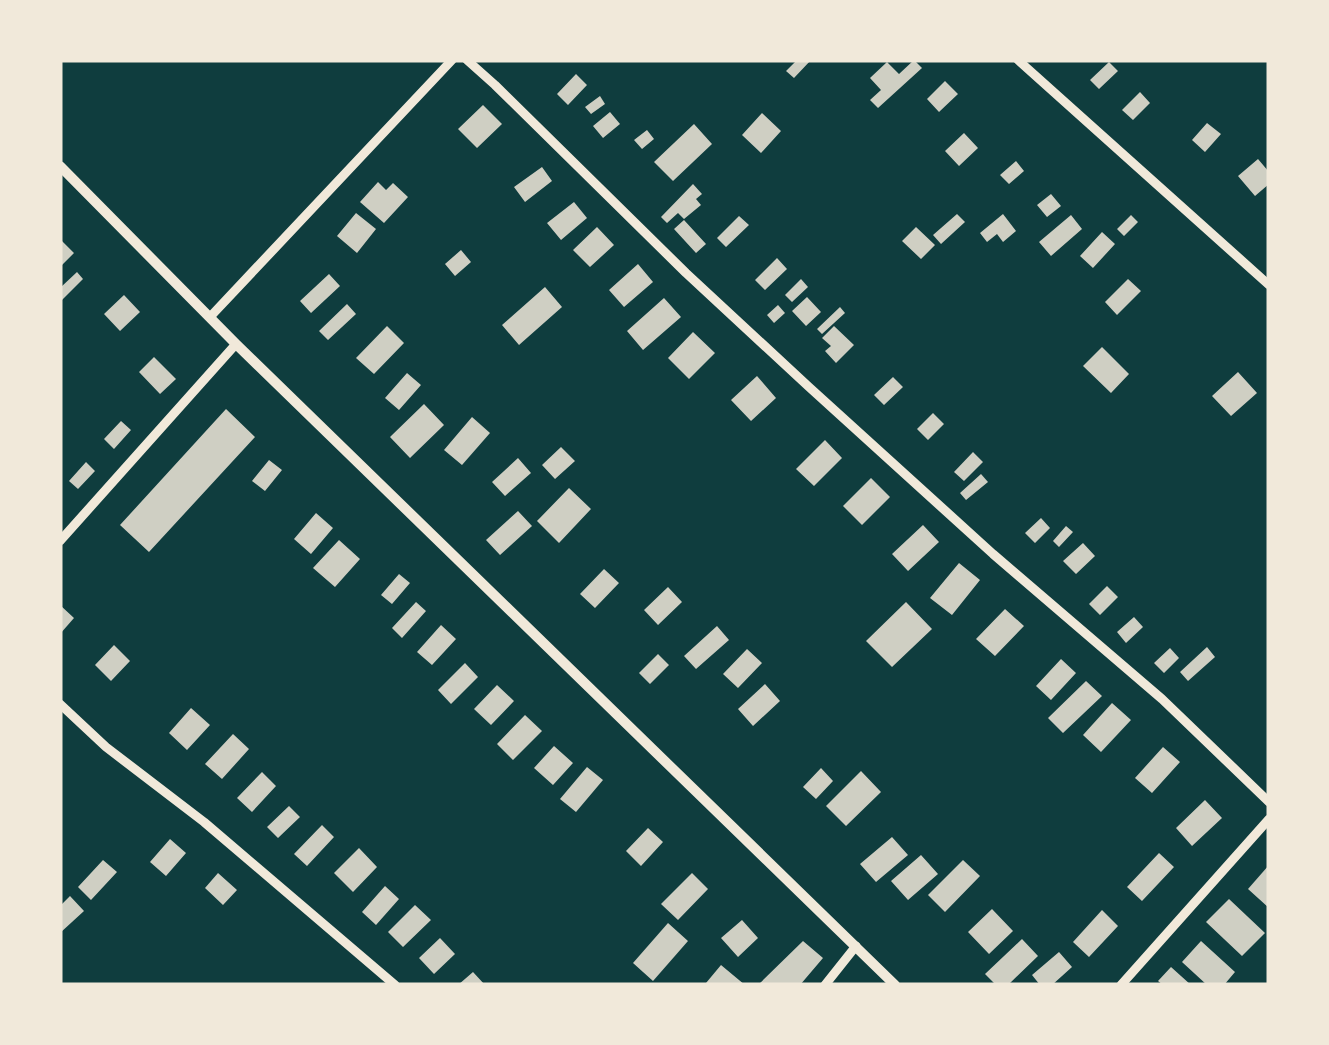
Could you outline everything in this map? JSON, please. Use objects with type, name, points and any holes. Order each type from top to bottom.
[{"type":"street","points":[[210,316],[452,60]]},
{"type":"street","points":[[466,60],[809,388],[1162,699],[1269,802]]},
{"type":"street","points":[[1018,60],[1269,285]]},
{"type":"street","points":[[60,166],[236,344],[895,985]]},
{"type":"street","points":[[60,541],[236,344]]},
{"type":"street","points":[[60,704],[106,748],[204,822],[395,985]]},
{"type":"street","points":[[1121,985],[1269,819]]},
{"type":"street","points":[[825,985],[856,946]]},
{"type":"building","points":[[797,60],[811,60],[794,78],[786,71]]},
{"type":"building","points":[[914,60],[922,68],[878,108],[870,100],[881,90],[870,78],[887,62],[899,74]]},
{"type":"building","points":[[1109,62],[1118,71],[1099,89],[1090,80]]},
{"type":"building","points":[[576,74],[587,85],[568,105],[557,94]]},
{"type":"building","points":[[945,81],[958,94],[939,112],[927,99]]},
{"type":"building","points":[[1140,92],[1150,103],[1133,120],[1122,110]]},
{"type":"building","points":[[600,96],[605,104],[591,114],[585,107]]},
{"type":"building","points":[[483,105],[502,124],[477,148],[458,129]]},
{"type":"building","points":[[610,112],[620,124],[603,138],[593,126]]},
{"type":"building","points":[[762,113],[781,131],[761,153],[742,135]]},
{"type":"building","points":[[1207,123],[1221,134],[1205,152],[1192,140]]},
{"type":"building","points":[[694,124],[712,144],[673,181],[654,162]]},
{"type":"building","points":[[647,130],[654,139],[642,149],[634,140]]},
{"type":"building","points":[[964,133],[978,148],[959,166],[945,151]]},
{"type":"building","points":[[1258,159],[1269,172],[1269,184],[1255,196],[1238,176]]},
{"type":"building","points":[[1016,161],[1024,171],[1009,184],[1000,175]]},
{"type":"building","points":[[542,167],[552,181],[525,202],[514,187]]},
{"type":"building","points":[[378,182],[386,190],[393,183],[408,197],[384,223],[360,202]]},
{"type":"building","points":[[693,184],[702,194],[696,199],[701,205],[684,219],[678,213],[667,223],[661,217]]},
{"type":"building","points":[[1051,194],[1061,206],[1047,217],[1037,205]]},
{"type":"building","points":[[574,202],[587,218],[561,240],[547,223]]},
{"type":"building","points":[[356,213],[376,229],[357,253],[337,236]]},
{"type":"building","points":[[957,214],[965,222],[941,244],[933,235]]},
{"type":"building","points":[[1003,214],[1016,231],[1003,242],[997,234],[987,242],[980,233]]},
{"type":"building","points":[[1071,215],[1082,229],[1051,256],[1039,242]]},
{"type":"building","points":[[1131,215],[1138,222],[1124,236],[1117,229]]},
{"type":"building","points":[[739,216],[749,225],[726,247],[717,238]]},
{"type":"building","points":[[684,220],[706,244],[696,253],[674,229]]},
{"type":"building","points":[[597,227],[614,245],[590,267],[573,250]]},
{"type":"building","points":[[916,227],[935,245],[921,259],[902,241]]},
{"type":"building","points":[[1102,232],[1115,244],[1093,268],[1080,256]]},
{"type":"building","points":[[60,239],[74,253],[60,267]]},
{"type":"building","points":[[461,250],[471,262],[455,276],[445,264]]},
{"type":"building","points":[[777,258],[787,269],[765,290],[755,280]]},
{"type":"building","points":[[638,264],[653,282],[624,307],[609,290]]},
{"type":"building","points":[[77,272],[83,279],[60,302],[60,288]]},
{"type":"building","points":[[329,274],[340,286],[311,313],[300,301]]},
{"type":"building","points":[[801,279],[808,287],[792,302],[785,295]]},
{"type":"building","points":[[1128,279],[1141,291],[1117,315],[1105,302]]},
{"type":"building","points":[[545,287],[562,307],[519,345],[502,325]]},
{"type":"building","points":[[124,295],[140,312],[120,331],[104,314]]},
{"type":"building","points":[[807,297],[821,312],[806,326],[792,311]]},
{"type":"building","points":[[664,298],[681,317],[643,350],[627,331]]},
{"type":"building","points":[[347,304],[356,314],[328,340],[319,331]]},
{"type":"building","points":[[778,305],[785,313],[774,323],[767,315]]},
{"type":"building","points":[[840,307],[845,313],[822,334],[817,329]]},
{"type":"building","points":[[387,326],[404,343],[374,374],[356,358]]},
{"type":"building","points":[[834,326],[854,345],[836,363],[825,351],[831,346],[822,338]]},
{"type":"building","points":[[693,332],[715,353],[689,379],[668,358]]},
{"type":"building","points":[[1102,347],[1129,374],[1111,393],[1083,366]]},
{"type":"building","points":[[154,357],[176,379],[160,394],[139,372]]},
{"type":"building","points":[[1238,372],[1257,393],[1231,416],[1212,396]]},
{"type":"building","points":[[407,373],[421,385],[399,410],[385,398]]},
{"type":"building","points":[[757,376],[776,398],[751,421],[731,400]]},
{"type":"building","points":[[893,377],[903,387],[884,405],[874,395]]},
{"type":"building","points":[[424,404],[444,425],[410,458],[390,437]]},
{"type":"building","points":[[226,409],[255,437],[149,552],[120,525]]},
{"type":"building","points":[[933,413],[944,424],[928,440],[917,429]]},
{"type":"building","points":[[472,417],[490,433],[462,465],[444,450]]},
{"type":"building","points":[[121,421],[131,430],[114,449],[104,439]]},
{"type":"building","points":[[825,440],[842,458],[814,486],[796,469]]},
{"type":"building","points":[[561,447],[575,461],[555,479],[542,465]]},
{"type":"building","points":[[973,452],[983,462],[964,481],[954,472]]},
{"type":"building","points":[[518,458],[531,473],[505,496],[492,482]]},
{"type":"building","points":[[269,460],[282,470],[265,491],[252,481]]},
{"type":"building","points":[[86,462],[95,471],[78,489],[69,481]]},
{"type":"building","points":[[981,474],[988,482],[966,500],[960,493]]},
{"type":"building","points":[[871,478],[890,497],[862,525],[843,506]]},
{"type":"building","points":[[569,488],[591,509],[559,543],[537,521]]},
{"type":"building","points":[[518,511],[532,526],[500,555],[486,540]]},
{"type":"building","points":[[316,513],[333,528],[311,554],[294,539]]},
{"type":"building","points":[[1041,518],[1050,528],[1035,543],[1025,533]]},
{"type":"building","points":[[923,525],[939,542],[908,571],[892,554]]},
{"type":"building","points":[[1066,526],[1073,532],[1059,547],[1053,541]]},
{"type":"building","points":[[339,540],[360,559],[335,587],[313,568]]},
{"type":"building","points":[[1083,543],[1095,556],[1076,574],[1063,561]]},
{"type":"building","points":[[959,563],[980,580],[952,615],[930,598]]},
{"type":"building","points":[[604,569],[619,583],[595,608],[580,594]]},
{"type":"building","points":[[399,574],[410,583],[392,604],[381,595]]},
{"type":"building","points":[[1107,586],[1118,597],[1100,615],[1089,604]]},
{"type":"building","points":[[668,587],[682,602],[658,625],[644,610]]},
{"type":"building","points":[[416,602],[426,611],[402,638],[392,628]]},
{"type":"building","points":[[906,602],[932,629],[892,667],[866,641]]},
{"type":"building","points":[[60,605],[74,618],[60,634]]},
{"type":"building","points":[[1005,609],[1024,626],[995,656],[976,639]]},
{"type":"building","points":[[1134,617],[1143,627],[1126,643],[1117,632]]},
{"type":"building","points":[[441,625],[456,639],[432,665],[417,652]]},
{"type":"building","points":[[717,626],[729,640],[696,669],[684,656]]},
{"type":"building","points":[[114,645],[130,661],[111,681],[95,665]]},
{"type":"building","points":[[1207,647],[1215,657],[1188,681],[1180,672]]},
{"type":"building","points":[[1170,648],[1179,658],[1164,673],[1154,663]]},
{"type":"building","points":[[747,649],[762,663],[738,688],[723,674]]},
{"type":"building","points":[[658,654],[669,665],[650,684],[639,673]]},
{"type":"building","points":[[1061,659],[1076,673],[1051,700],[1036,686]]},
{"type":"building","points":[[465,663],[478,677],[451,704],[438,690]]},
{"type":"building","points":[[1086,681],[1102,696],[1063,733],[1048,718]]},
{"type":"building","points":[[765,684],[780,701],[753,726],[738,709]]},
{"type":"building","points":[[497,685],[514,701],[491,725],[474,709]]},
{"type":"building","points":[[1112,703],[1131,720],[1101,752],[1083,735]]},
{"type":"building","points":[[191,708],[210,725],[187,750],[169,733]]},
{"type":"building","points":[[525,715],[542,731],[513,760],[497,744]]},
{"type":"building","points":[[233,734],[249,749],[222,779],[205,764]]},
{"type":"building","points":[[554,746],[573,763],[553,785],[534,768]]},
{"type":"building","points":[[1163,747],[1180,762],[1152,793],[1135,778]]},
{"type":"building","points":[[587,767],[603,780],[576,812],[560,799]]},
{"type":"building","points":[[821,768],[833,781],[816,799],[803,787]]},
{"type":"building","points":[[861,771],[881,792],[846,826],[826,806]]},
{"type":"building","points":[[262,772],[276,786],[252,812],[237,798]]},
{"type":"building","points":[[1205,800],[1222,818],[1192,846],[1176,828]]},
{"type":"building","points":[[289,806],[300,817],[278,838],[267,827]]},
{"type":"building","points":[[322,825],[334,837],[307,866],[294,854]]},
{"type":"building","points":[[648,828],[663,842],[641,866],[626,851]]},
{"type":"building","points":[[892,837],[908,855],[876,882],[860,864]]},
{"type":"building","points":[[170,839],[186,853],[166,876],[150,862]]},
{"type":"building","points":[[359,848],[377,867],[353,892],[334,873]]},
{"type":"building","points":[[1159,853],[1174,867],[1142,901],[1127,887]]},
{"type":"building","points":[[921,855],[938,874],[908,900],[891,881]]},
{"type":"building","points":[[103,860],[117,872],[91,900],[78,887]]},
{"type":"building","points":[[963,860],[980,876],[945,912],[928,895]]},
{"type":"building","points":[[1269,865],[1269,908],[1248,889]]},
{"type":"building","points":[[218,873],[237,890],[223,905],[205,888]]},
{"type":"building","points":[[692,873],[708,889],[678,920],[661,904]]},
{"type":"building","points":[[385,886],[399,899],[376,925],[362,912]]},
{"type":"building","points":[[70,896],[84,911],[60,933],[60,906]]},
{"type":"building","points":[[1229,899],[1265,933],[1242,956],[1206,922]]},
{"type":"building","points":[[415,905],[431,920],[403,947],[388,932]]},
{"type":"building","points":[[992,909],[1013,931],[989,954],[968,932]]},
{"type":"building","points":[[1102,910],[1118,926],[1089,957],[1073,942]]},
{"type":"building","points":[[742,920],[758,938],[738,957],[721,938]]},
{"type":"building","points":[[668,923],[688,941],[653,981],[633,963]]},
{"type":"building","points":[[440,938],[455,954],[434,974],[419,958]]},
{"type":"building","points":[[1022,939],[1038,956],[1008,985],[996,985],[985,974]]},
{"type":"building","points":[[803,941],[823,958],[800,985],[758,985]]},
{"type":"building","points":[[1201,941],[1235,972],[1224,985],[1207,985],[1182,962]]},
{"type":"building","points":[[1059,952],[1072,967],[1052,985],[1040,985],[1032,975]]},
{"type":"building","points":[[721,965],[745,985],[706,983]]},
{"type":"building","points":[[1171,967],[1191,985],[1163,985],[1158,981]]},
{"type":"building","points":[[473,972],[485,985],[458,985]]}]
